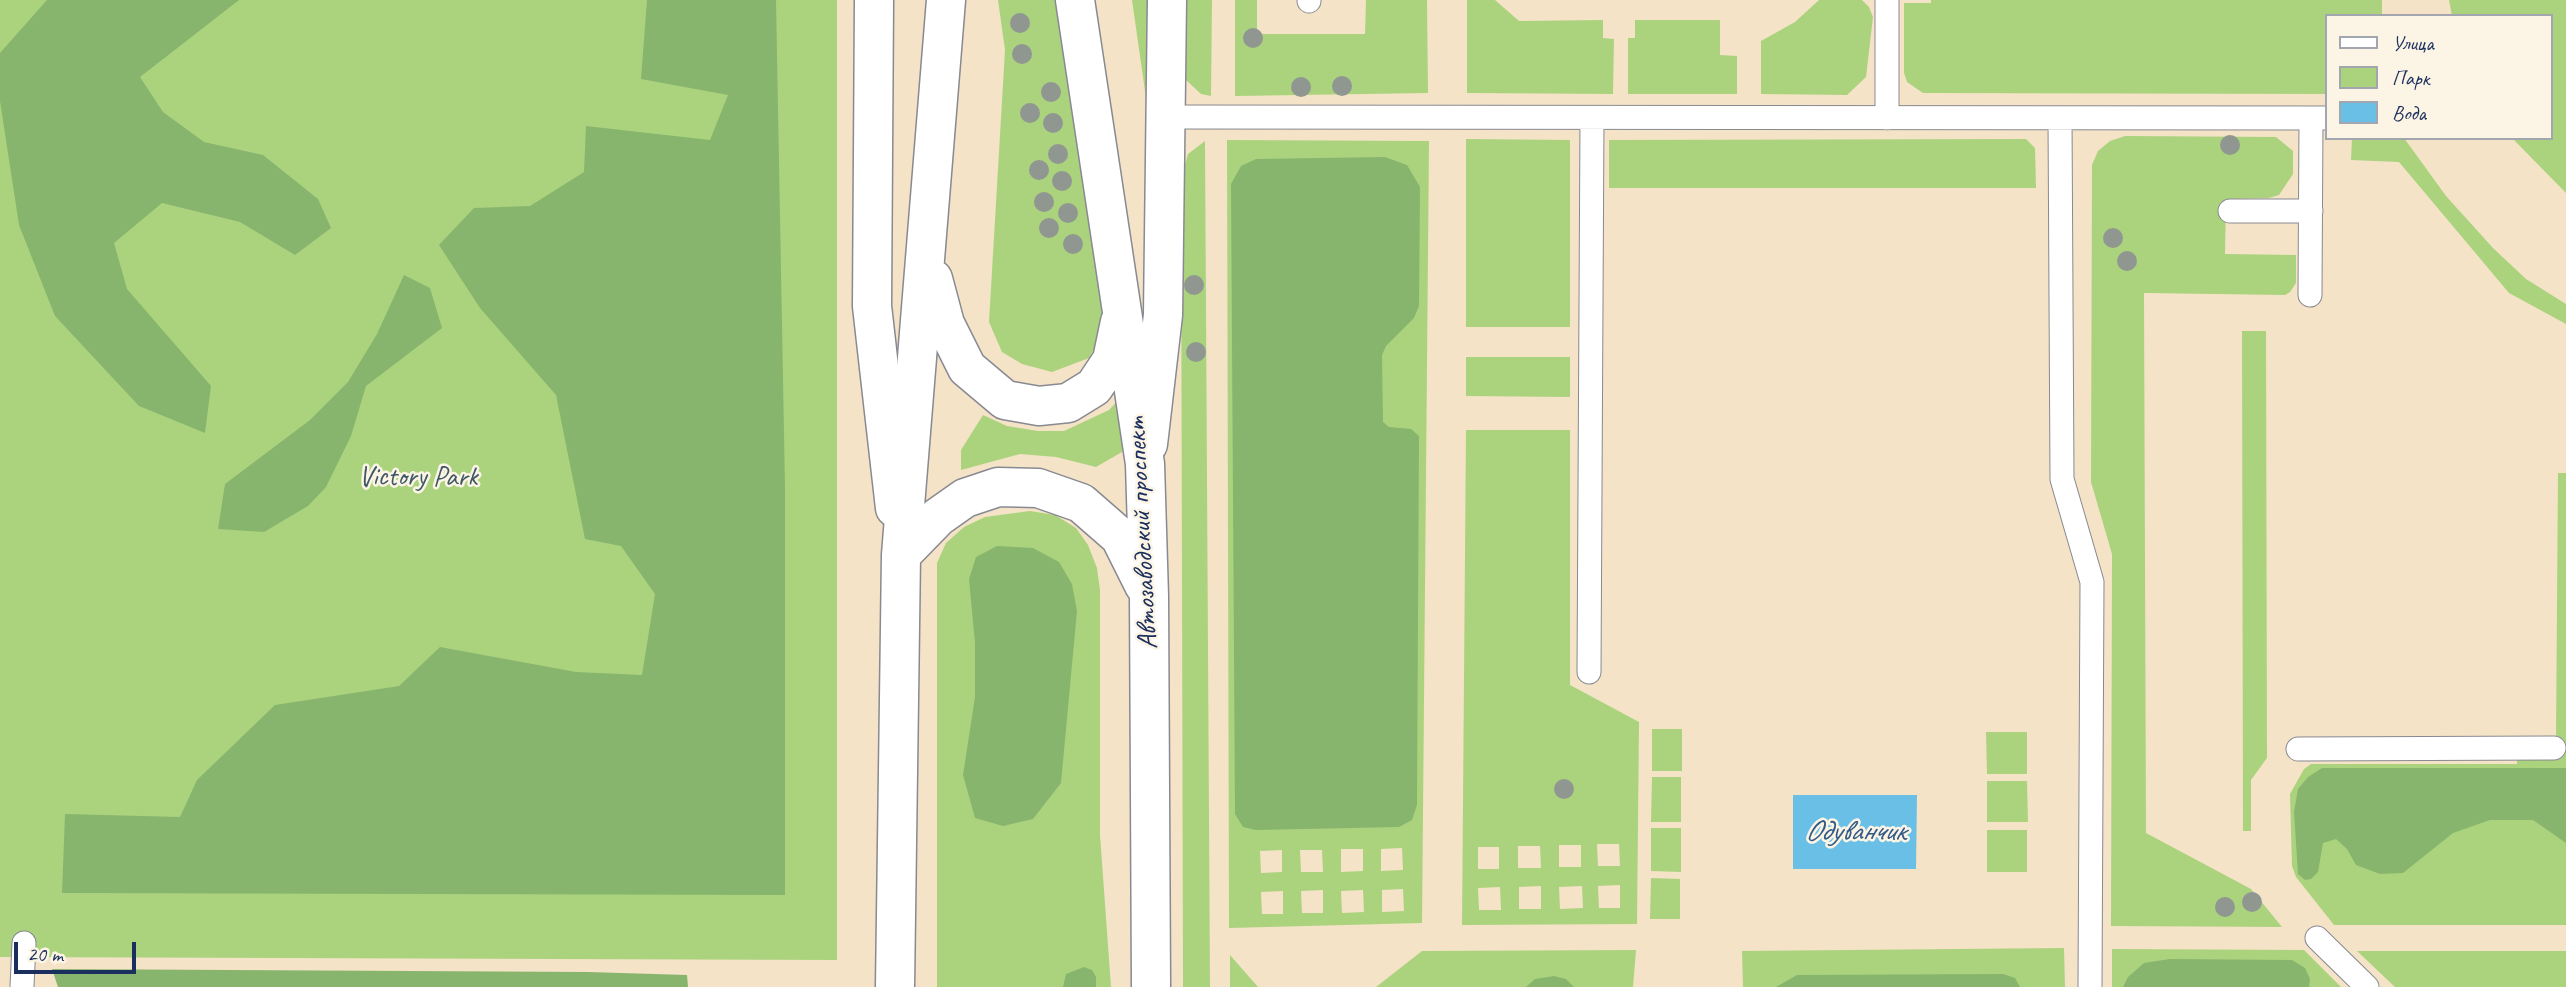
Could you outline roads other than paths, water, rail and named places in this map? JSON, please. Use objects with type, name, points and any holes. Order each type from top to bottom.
[{"type":"street","points":[[874,0],[873,306],[901,555]]},
{"type":"street","points":[[895,987],[901,555],[946,0]]},
{"type":"street","name":"Автозаводский проспект","points":[[1075,0],[1145,464],[1149,596],[1151,987]]},
{"type":"street","points":[[1145,464],[1163,315],[1167,0]]},
{"type":"street","points":[[927,257],[953,345],[967,368],[1005,400],[1039,406],[1068,402],[1094,387],[1112,360],[1119,332],[1120,297]]},
{"type":"street","points":[[901,555],[938,517],[965,498],[998,487],[1038,488],[1081,503],[1120,537],[1149,596]]},
{"type":"lane","points":[[1887,0],[1887,118]]},
{"type":"lane","points":[[1166,117],[2319,118],[2311,211],[2311,295]]},
{"type":"lane","points":[[1589,672],[1592,118]]},
{"type":"lane","points":[[2060,118],[2062,479],[2092,582],[2090,987]]},
{"type":"lane","points":[[2230,211],[2311,211]]},
{"type":"lane","points":[[2298,749],[2554,748]]},
{"type":"lane","points":[[2317,938],[2367,987]]},
{"type":"lane","points":[[22,987],[24,943]]},
{"type":"water","name":"Одуванчик","points":[[1793,795],[1917,795],[1916,869],[1793,869]]},
{"type":"park label","name":"Victory Park","points":[[418,478]]}]
